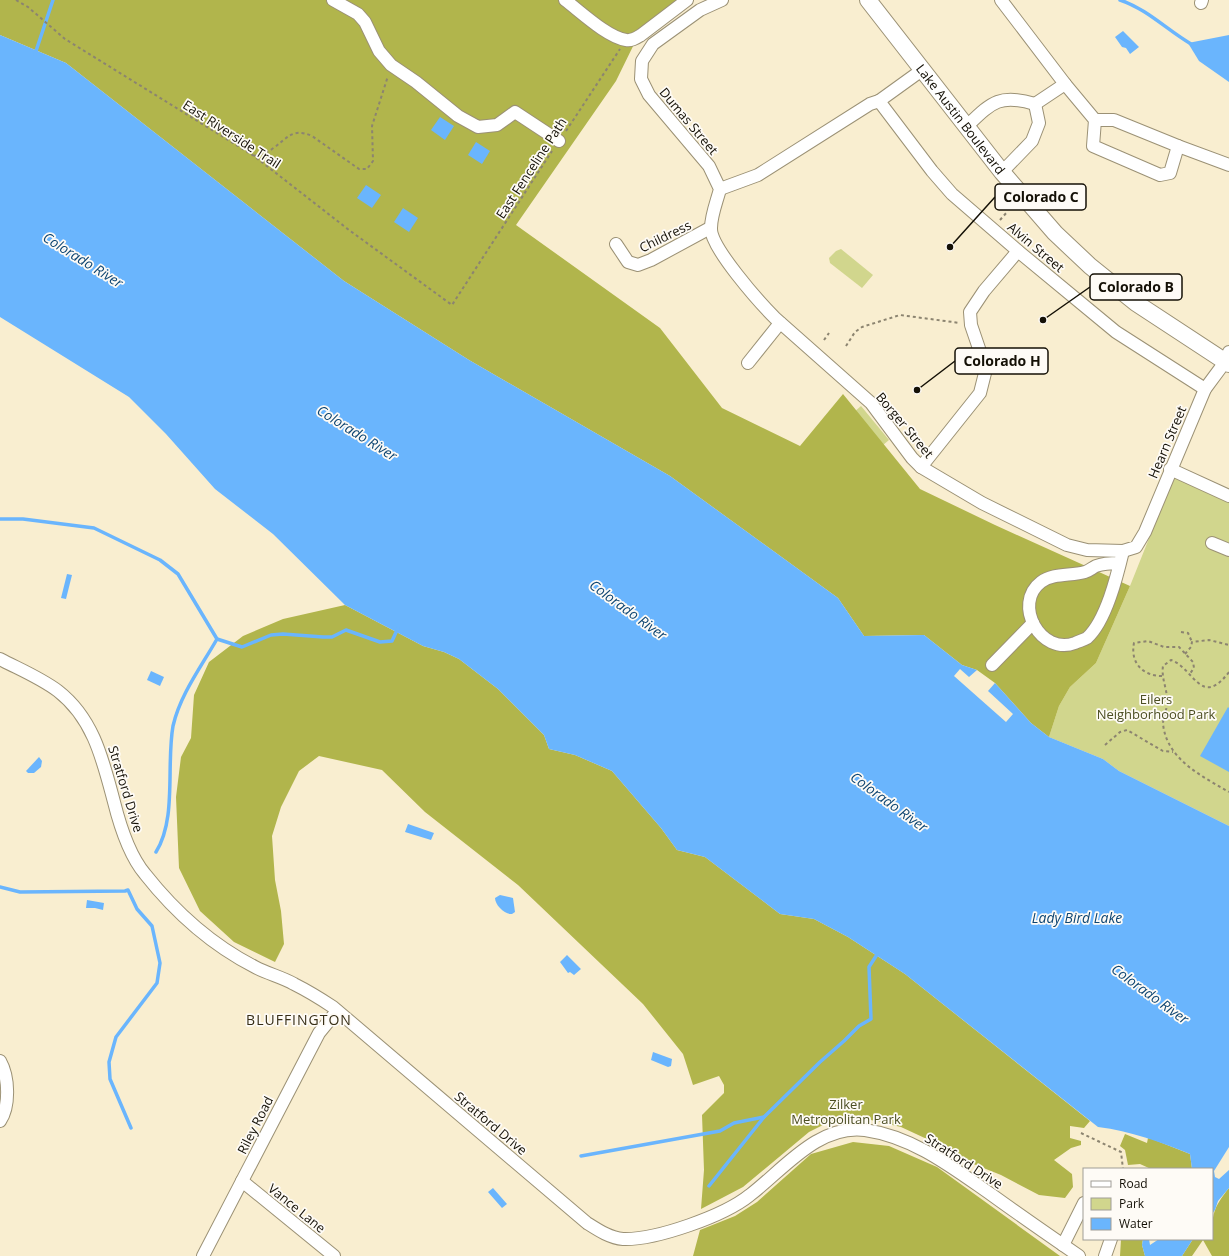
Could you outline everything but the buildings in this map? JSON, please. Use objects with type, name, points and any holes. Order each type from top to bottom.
[{"type":"main road","name":"Lake Austin Boulevard","points":[[868,0],[1002,172],[1055,233],[1090,266],[1136,303],[1228,359]]},
{"type":"street","points":[[333,0],[358,14],[366,22],[379,51],[391,65],[416,82],[458,116],[478,127],[497,125],[515,112],[559,141]]},
{"type":"street","points":[[565,0],[599,26],[626,40],[632,40],[641,35],[687,0]]},
{"type":"street","name":"Dumas Street","points":[[720,189],[709,166],[649,95],[641,79],[642,61],[653,44],[700,10],[722,0]]},
{"type":"street","points":[[1000,0],[1095,120],[1093,146],[1160,175],[1170,173],[1178,146]]},
{"type":"street","points":[[710,228],[720,189],[758,175],[870,104],[879,101],[922,70]]},
{"type":"street","points":[[1035,104],[1065,84]]},
{"type":"street","points":[[966,127],[988,106],[997,102],[1018,99],[1035,104]]},
{"type":"street","name":"Alvin Street","points":[[879,101],[932,172],[952,194],[1116,332],[1205,389]]},
{"type":"street","points":[[1002,172],[1032,141],[1039,123],[1035,104]]},
{"type":"street","points":[[1095,120],[1114,120],[1229,165]]},
{"type":"street","name":"Childress","points":[[616,244],[628,262],[638,264],[651,260],[710,228]]},
{"type":"street","name":"Borger Street","points":[[710,228],[715,244],[760,303],[780,323],[871,404],[912,458],[921,467],[982,503],[1067,545],[1122,557],[1136,547]]},
{"type":"street","points":[[921,467],[980,393],[986,369],[971,325],[970,312],[976,302],[1018,251]]},
{"type":"street","points":[[748,363],[780,323]]},
{"type":"street","name":"Hearn Street","points":[[1136,547],[1145,532],[1170,469],[1205,389],[1228,359]]},
{"type":"street","points":[[1170,469],[1229,496]]},
{"type":"street","points":[[1212,543],[1229,550]]},
{"type":"street","points":[[1122,557],[1103,615],[1086,638],[1068,645],[1059,645],[1043,638],[1033,623],[1029,605],[1030,594],[1041,582],[1056,576],[1086,572],[1122,557]]},
{"type":"street","points":[[992,666],[1033,623]]},
{"type":"street","name":"Stratford Drive","points":[[0,659],[58,691],[76,709],[86,722],[96,740],[119,821],[130,846],[144,872],[163,895],[208,937],[234,955],[256,968],[293,983],[317,996],[337,1011],[587,1223],[605,1234],[622,1239],[643,1237],[664,1232],[709,1217],[731,1207],[749,1196],[820,1138],[841,1132],[863,1130],[886,1134],[909,1142],[938,1158],[1079,1256]]},
{"type":"street","name":"Riley Road","points":[[203,1256],[319,1034],[337,1011]]},
{"type":"street","points":[[0,1061],[4,1069],[7,1088],[4,1115],[0,1121]]},
{"type":"street","name":"Vance Lane","points":[[242,1181],[334,1256]]},
{"type":"street","points":[[1063,1245],[1083,1205]]},
{"type":"street","points":[[1105,1256],[1111,1240]]},
{"type":"path","name":"East Riverside Trail","points":[[16,0],[28,7],[65,39],[254,156],[349,230],[452,305]]},
{"type":"path","name":"East Fenceline Path","points":[[452,305],[626,40]]},
{"type":"path","points":[[254,156],[271,150],[290,135],[303,132],[312,136],[359,169],[368,169],[373,161],[372,126],[391,65]]},
{"type":"path","points":[[996,224],[1008,211]]},
{"type":"path","points":[[846,346],[855,332],[862,327],[900,315],[971,325]]},
{"type":"path","points":[[824,340],[829,333]]},
{"type":"path","points":[[1181,632],[1188,633],[1192,642],[1191,647],[1185,654]]},
{"type":"path","points":[[1192,642],[1209,640],[1229,645]]},
{"type":"path","points":[[1162,676],[1147,674],[1139,668],[1133,649],[1134,643],[1148,641],[1164,648],[1179,647],[1185,654],[1192,658],[1194,668],[1189,675]]},
{"type":"path","points":[[1229,672],[1223,680],[1205,687],[1197,683],[1180,663],[1171,660],[1164,666],[1162,676],[1168,703],[1163,723],[1167,741],[1173,752],[1193,770],[1229,792]]},
{"type":"path","points":[[1105,745],[1120,732],[1127,730],[1163,751],[1173,752]]},
{"type":"path","points":[[1081,1133],[1121,1152],[1123,1168]]},
{"type":"green space","points":[[0,0],[688,0],[639,34],[616,81],[516,225],[660,328],[722,408],[800,446],[843,394],[920,489],[995,525],[1130,586],[1096,663],[1070,687],[1059,706],[1049,737],[1031,723],[995,683],[977,670],[962,665],[924,635],[864,636],[838,598],[670,476],[469,360],[344,281],[66,63],[0,35]]},
{"type":"green space","points":[[841,249],[873,275],[862,288],[830,263],[829,258],[836,251]]},
{"type":"green space","points":[[861,406],[889,440],[864,461],[836,428]]},
{"type":"green space","name":"Eilers Neighborhood Park","points":[[1174,476],[1229,500],[1229,826],[1119,771],[1103,759],[1049,737],[1059,706],[1070,687],[1096,663],[1130,586]]},
{"type":"green space","name":"Zilker Metropolitan Park","points":[[345,605],[423,646],[444,652],[459,659],[498,689],[544,735],[549,749],[575,755],[612,771],[661,828],[677,850],[705,857],[780,914],[814,919],[848,937],[905,974],[1090,1121],[1084,1128],[1070,1126],[1070,1138],[1081,1141],[1081,1145],[1071,1148],[1054,1160],[1072,1174],[1073,1187],[1065,1198],[1039,1195],[1001,1175],[961,1159],[929,1140],[901,1127],[871,1120],[848,1119],[829,1122],[809,1132],[743,1187],[701,1209],[704,1170],[702,1115],[724,1093],[724,1085],[719,1076],[693,1085],[683,1054],[643,1004],[518,885],[425,812],[382,770],[319,756],[299,771],[281,807],[272,836],[275,880],[281,911],[284,944],[275,962],[234,942],[200,911],[179,868],[176,797],[181,757],[191,738],[194,695],[209,662],[243,636],[283,619]]},
{"type":"green space","points":[[1125,1134],[1147,1143],[1148,1138],[1152,1139],[1190,1154],[1192,1168],[1149,1168],[1140,1164],[1128,1165],[1125,1150],[1120,1146]]},
{"type":"green space","points":[[853,1142],[889,1146],[937,1167],[1060,1256],[693,1256],[700,1230],[735,1216],[757,1202],[811,1154]]},
{"type":"green space","points":[[1229,1188],[1229,1256],[1212,1256],[1203,1240],[1213,1240],[1213,1217],[1220,1201]]},
{"type":"green space","points":[[1121,1240],[1143,1240],[1142,1245],[1145,1256],[1120,1256]]},
{"type":"green space","points":[[1192,1240],[1203,1240],[1192,1256],[1182,1256]]},
{"type":"water","points":[[1123,31],[1139,47],[1130,54],[1126,48],[1122,47],[1115,37]]},
{"type":"water","name":"Lady Bird Lake","points":[[0,35],[66,63],[344,281],[469,360],[670,476],[838,598],[864,636],[924,635],[962,665],[977,670],[969,677],[960,669],[954,676],[1006,722],[1013,714],[988,691],[995,683],[1031,723],[1049,737],[1103,759],[1119,771],[1229,826],[1229,1147],[1214,1171],[1215,1177],[1219,1179],[1229,1170],[1229,1188],[1218,1201],[1215,1210],[1213,1213],[1213,1168],[1192,1168],[1190,1154],[1134,1134],[1098,1127],[905,974],[848,937],[814,919],[780,914],[705,857],[677,850],[661,828],[612,771],[575,755],[549,749],[544,735],[498,689],[459,659],[444,652],[423,646],[345,605],[273,534],[215,489],[166,434],[129,397],[0,317]]},
{"type":"water","points":[[1229,35],[1229,82],[1199,61],[1188,43]]},
{"type":"water","points":[[440,117],[454,126],[445,140],[431,130]]},
{"type":"water","points":[[476,142],[490,151],[482,164],[468,155]]},
{"type":"water","points":[[366,185],[381,195],[372,208],[357,198]]},
{"type":"water","points":[[403,208],[418,218],[409,232],[394,222]]},
{"type":"water","points":[[67,574],[72,575],[66,599],[61,598]]},
{"type":"water","points":[[151,671],[164,677],[160,686],[147,680]]},
{"type":"water","points":[[1228,707],[1229,708],[1229,772],[1200,756]]},
{"type":"water","points":[[39,757],[42,761],[41,767],[34,773],[28,773],[26,771]]},
{"type":"water","points":[[408,824],[434,833],[431,840],[405,832]]},
{"type":"water","points":[[500,895],[513,898],[515,912],[512,914],[506,913],[499,906],[495,901],[495,898]]},
{"type":"water","points":[[87,900],[104,903],[103,910],[86,908]]},
{"type":"water","points":[[567,955],[581,969],[574,975],[570,972],[568,973],[560,962]]},
{"type":"water","points":[[653,1052],[672,1059],[671,1066],[668,1067],[651,1060]]},
{"type":"water","points":[[493,1188],[507,1204],[502,1208],[488,1192]]},
{"type":"water","points":[[1143,1240],[1149,1240],[1150,1245],[1158,1240],[1192,1240],[1182,1256],[1145,1256],[1142,1245]]},
{"type":"waterway","points":[[35,54],[53,0]]},
{"type":"waterway","points":[[1120,0],[1148,14],[1191,44]]},
{"type":"waterway","points":[[0,519],[23,519],[94,528],[160,560],[178,574],[217,639],[242,647],[271,635],[283,634],[332,637],[346,630],[380,642],[392,641],[398,628]]},
{"type":"waterway","points":[[156,852],[167,824],[170,791],[171,741],[176,715],[186,692],[217,639]]},
{"type":"waterway","points":[[0,887],[20,892],[128,890],[137,909],[152,926],[160,963],[157,983],[116,1037],[109,1062],[110,1079],[131,1128]]},
{"type":"waterway","points":[[581,1156],[720,1131],[734,1123],[764,1117],[859,1026],[871,1019],[869,967],[878,953]]},
{"type":"waterway","points":[[709,1186],[764,1117]]},
{"type":"place","name":"Colorado C","points":[[950,247]]},
{"type":"place","name":"Colorado B","points":[[1043,320]]},
{"type":"place","name":"Colorado H","points":[[917,390]]},
{"type":"district","name":"BLUFFINGTON","points":[[299,1020]]},
{"type":"water label","name":"Colorado River","points":[[83,260]]},
{"type":"water label","name":"Colorado River","points":[[357,433]]},
{"type":"water label","name":"Colorado River","points":[[628,610]]},
{"type":"water label","name":"Colorado River","points":[[889,802]]},
{"type":"water label","name":"Colorado River","points":[[1150,994]]}]
